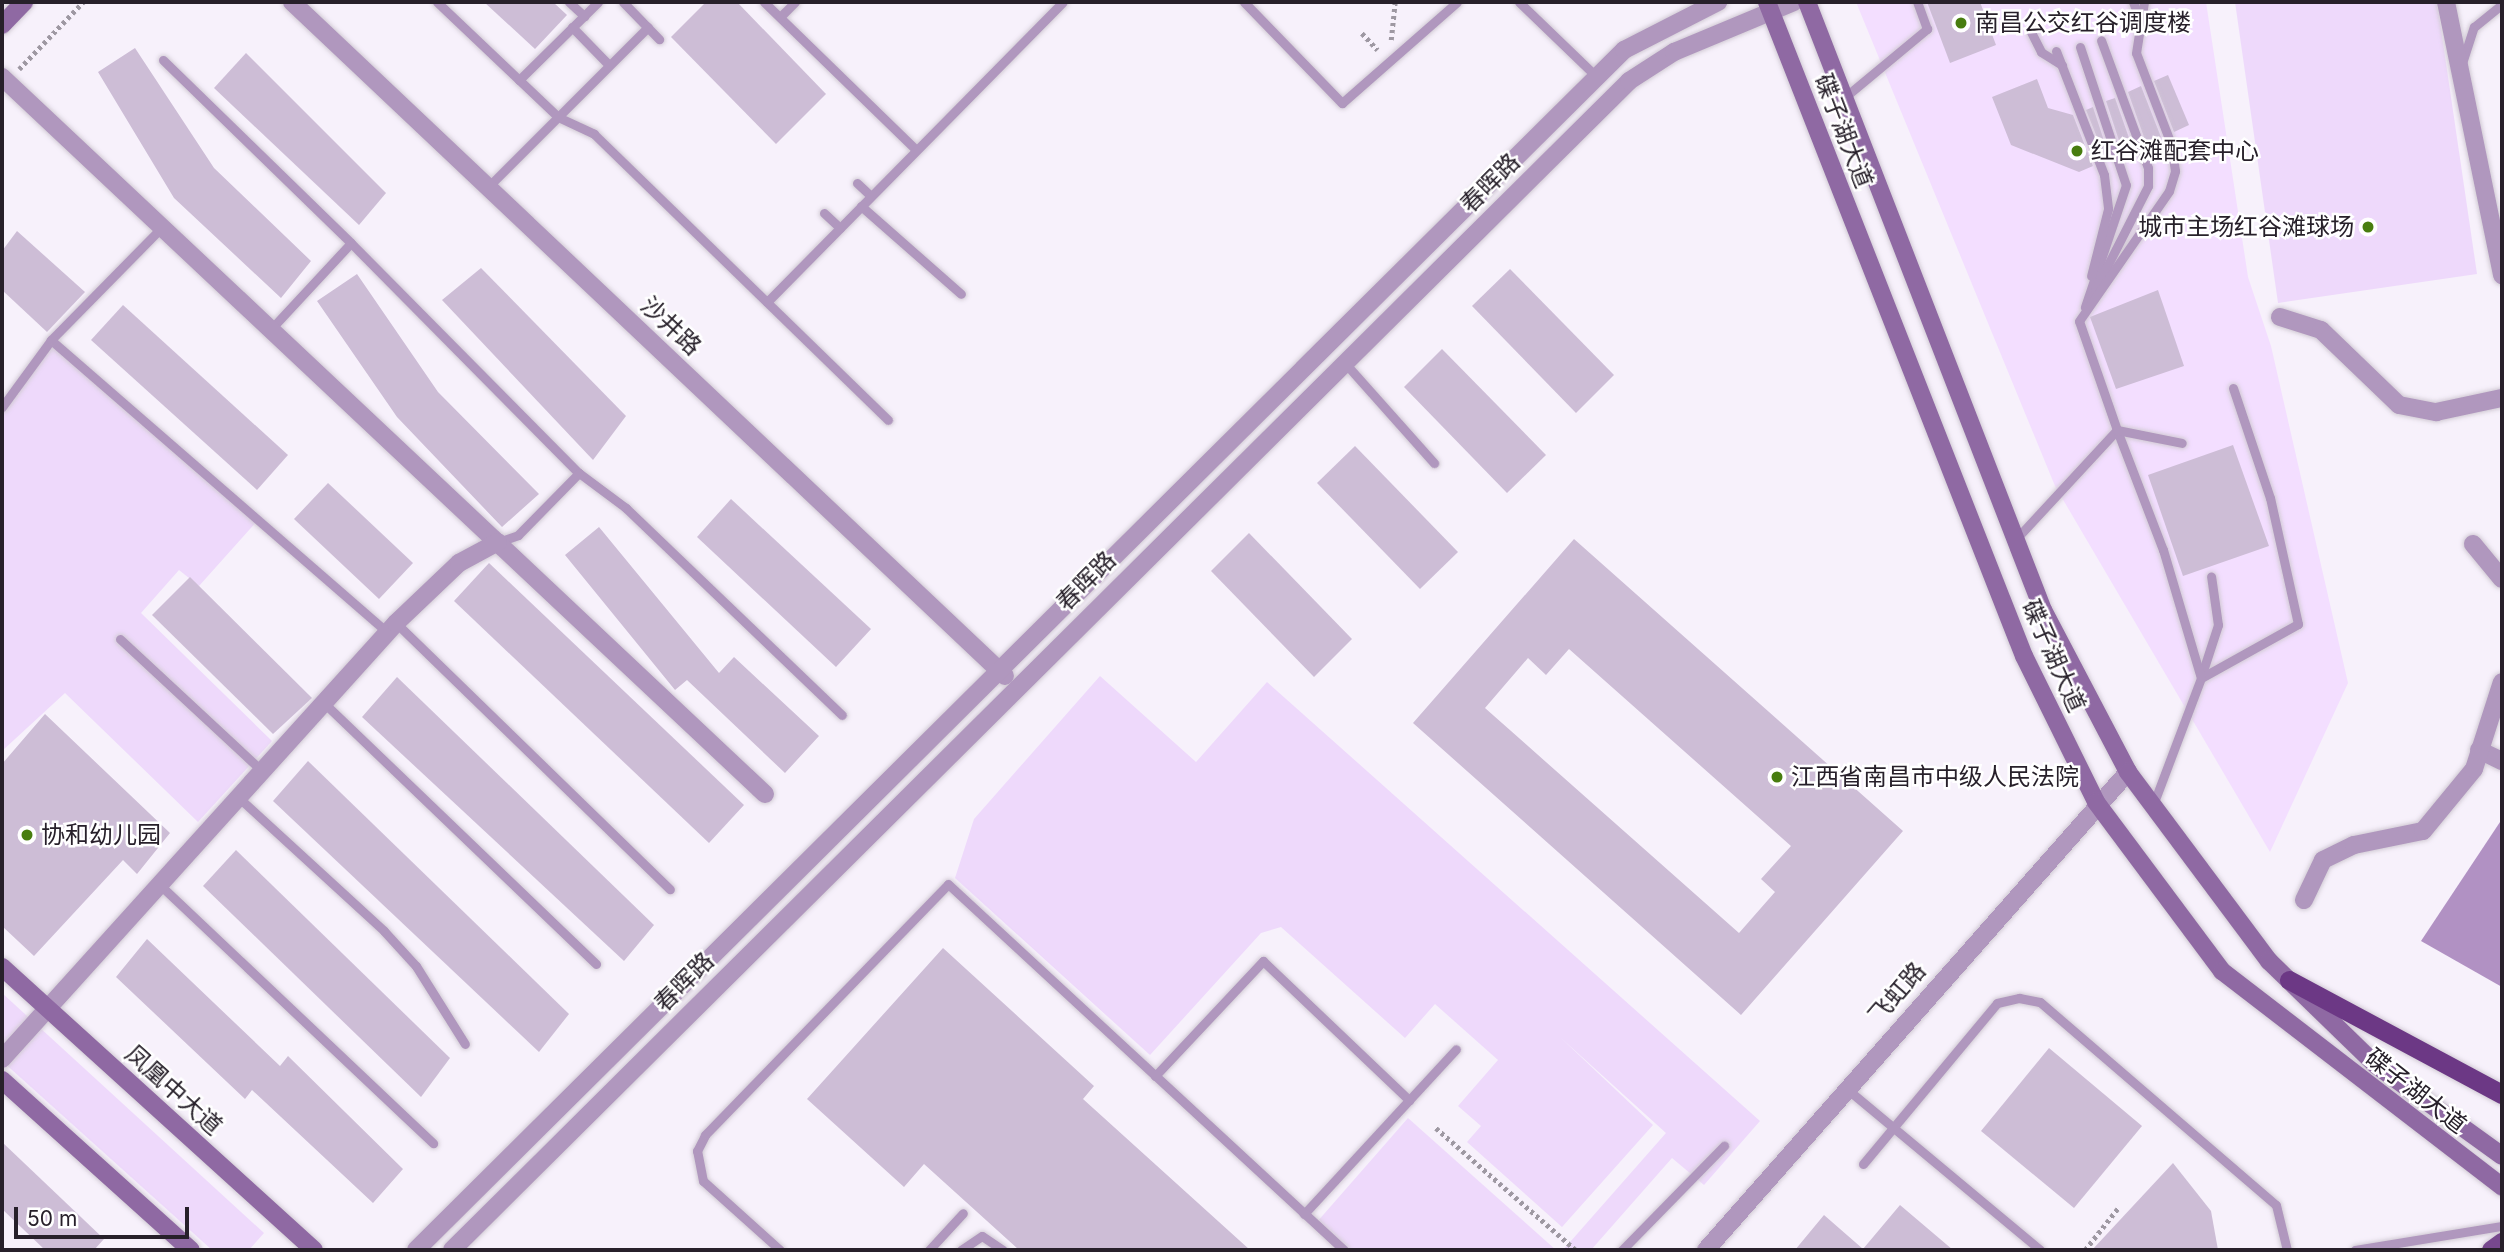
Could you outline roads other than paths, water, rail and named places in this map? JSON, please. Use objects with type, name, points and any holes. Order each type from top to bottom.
[{"type":"highway","points":[[2289,980],[2502,1094]]},
{"type":"main road","points":[[2,25],[24,2]]},
{"type":"main road","name":"碟子湖大道","points":[[1807,2],[2043,610],[2128,772],[2193,867],[2289,980],[2376,1065],[2502,1156]]},
{"type":"main road","name":"碟子湖大道","points":[[1769,6],[2024,656],[2096,803],[2222,971],[2502,1187]]},
{"type":"main road","name":"凤凰中大道","points":[[2,967],[314,1250]]},
{"type":"main road","points":[[2,1080],[191,1250]]},
{"type":"main road","points":[[2491,1250],[2502,1242]]},
{"type":"street","name":"沙井路","points":[[292,2],[1016,685]]},
{"type":"street","name":"春晖路","points":[[416,1250],[1624,50],[1718,2]]},
{"type":"street","name":"春晖路","points":[[452,1250],[1016,685],[1629,81],[1674,52],[1769,6],[1794,2]]},
{"type":"street","points":[[2446,2],[2458,74],[2502,275]]},
{"type":"street","points":[[4,80],[765,794]]},
{"type":"street","points":[[2280,317],[2321,330],[2399,405],[2436,412],[2502,398]]},
{"type":"street","points":[[2,1059],[392,628],[459,563],[498,542]]},
{"type":"street","points":[[2473,544],[2502,579]]},
{"type":"street","points":[[2304,900],[2323,860],[2354,845],[2423,831],[2473,769],[2502,682]]},
{"type":"street","points":[[2479,750],[2502,761]]},
{"type":"street","name":"飞虹路","points":[[1706,1250],[2096,803],[2128,772]]},
{"type":"lane","points":[[436,2],[558,117],[594,134],[888,420]]},
{"type":"lane","points":[[569,2],[584,16]]},
{"type":"lane","points":[[519,80],[598,2]]},
{"type":"lane","points":[[624,2],[659,39]]},
{"type":"lane","points":[[764,2],[916,150]]},
{"type":"lane","points":[[780,18],[795,2]]},
{"type":"lane","points":[[767,302],[1063,2]]},
{"type":"lane","points":[[1244,2],[1342,103],[1457,2]]},
{"type":"lane","points":[[1519,2],[1597,77]]},
{"type":"lane","points":[[1845,97],[1927,29],[1917,2]]},
{"type":"lane","points":[[2133,2],[2141,22]]},
{"type":"lane","points":[[2079,321],[2169,191],[2175,171],[2171,144],[2136,53],[2144,2]]},
{"type":"lane","points":[[2458,74],[2474,27],[2499,4]]},
{"type":"lane","points":[[572,27],[609,65]]},
{"type":"lane","points":[[488,187],[648,27]]},
{"type":"lane","points":[[2032,32],[2040,52],[2062,65]]},
{"type":"lane","points":[[2079,321],[2148,186],[2148,168],[2101,40]]},
{"type":"lane","points":[[2079,321],[2126,185],[2080,47]]},
{"type":"lane","points":[[2056,51],[2104,175],[2108,209],[2079,321],[2163,550],[2201,678]]},
{"type":"lane","points":[[163,60],[351,243],[579,473],[626,508],[842,715]]},
{"type":"lane","points":[[857,183],[871,196]]},
{"type":"lane","points":[[861,206],[961,294]]},
{"type":"lane","points":[[824,214],[840,228]]},
{"type":"lane","points":[[2,407],[51,340],[162,227]]},
{"type":"lane","points":[[271,329],[351,243]]},
{"type":"lane","points":[[51,340],[392,628],[670,890]]},
{"type":"lane","points":[[1344,361],[1434,463]]},
{"type":"lane","points":[[2201,678],[2298,624],[2270,498],[2233,388]]},
{"type":"lane","points":[[2016,539],[2117,430]]},
{"type":"lane","points":[[2117,430],[2182,443]]},
{"type":"lane","points":[[498,542],[518,535],[579,473]]},
{"type":"lane","points":[[2153,807],[2218,625],[2211,576]]},
{"type":"lane","points":[[120,639],[262,771]]},
{"type":"lane","points":[[324,703],[596,964]]},
{"type":"lane","points":[[238,797],[384,931],[416,966],[466,1044]]},
{"type":"lane","points":[[780,1250],[703,1181],[697,1151],[705,1135],[948,884],[1344,1250]]},
{"type":"lane","points":[[160,885],[433,1143]]},
{"type":"lane","points":[[1155,1076],[1263,961],[1409,1100]]},
{"type":"lane","points":[[1863,1164],[1997,1003],[2020,998],[2039,1002],[2276,1205],[2287,1250]]},
{"type":"lane","points":[[1304,1214],[1456,1049]]},
{"type":"lane","points":[[1847,1089],[2040,1250]]},
{"type":"lane","points":[[1622,1250],[1724,1146]]},
{"type":"lane","points":[[929,1250],[964,1213]]},
{"type":"lane","points":[[2355,1250],[2502,1226]]},
{"type":"lane","points":[[961,1250],[982,1236],[1003,1250]]},
{"type":"place","name":"南昌公交红谷调度楼","points":[[1961,23]]},
{"type":"place","name":"红谷滩配套中心","points":[[2077,151]]},
{"type":"place","name":"城市主场红谷滩球场","points":[[2368,227]]},
{"type":"place","name":"江西省南昌市中级人民法院","points":[[1777,777]]},
{"type":"place","name":"协和幼儿园","points":[[27,835]]}]
